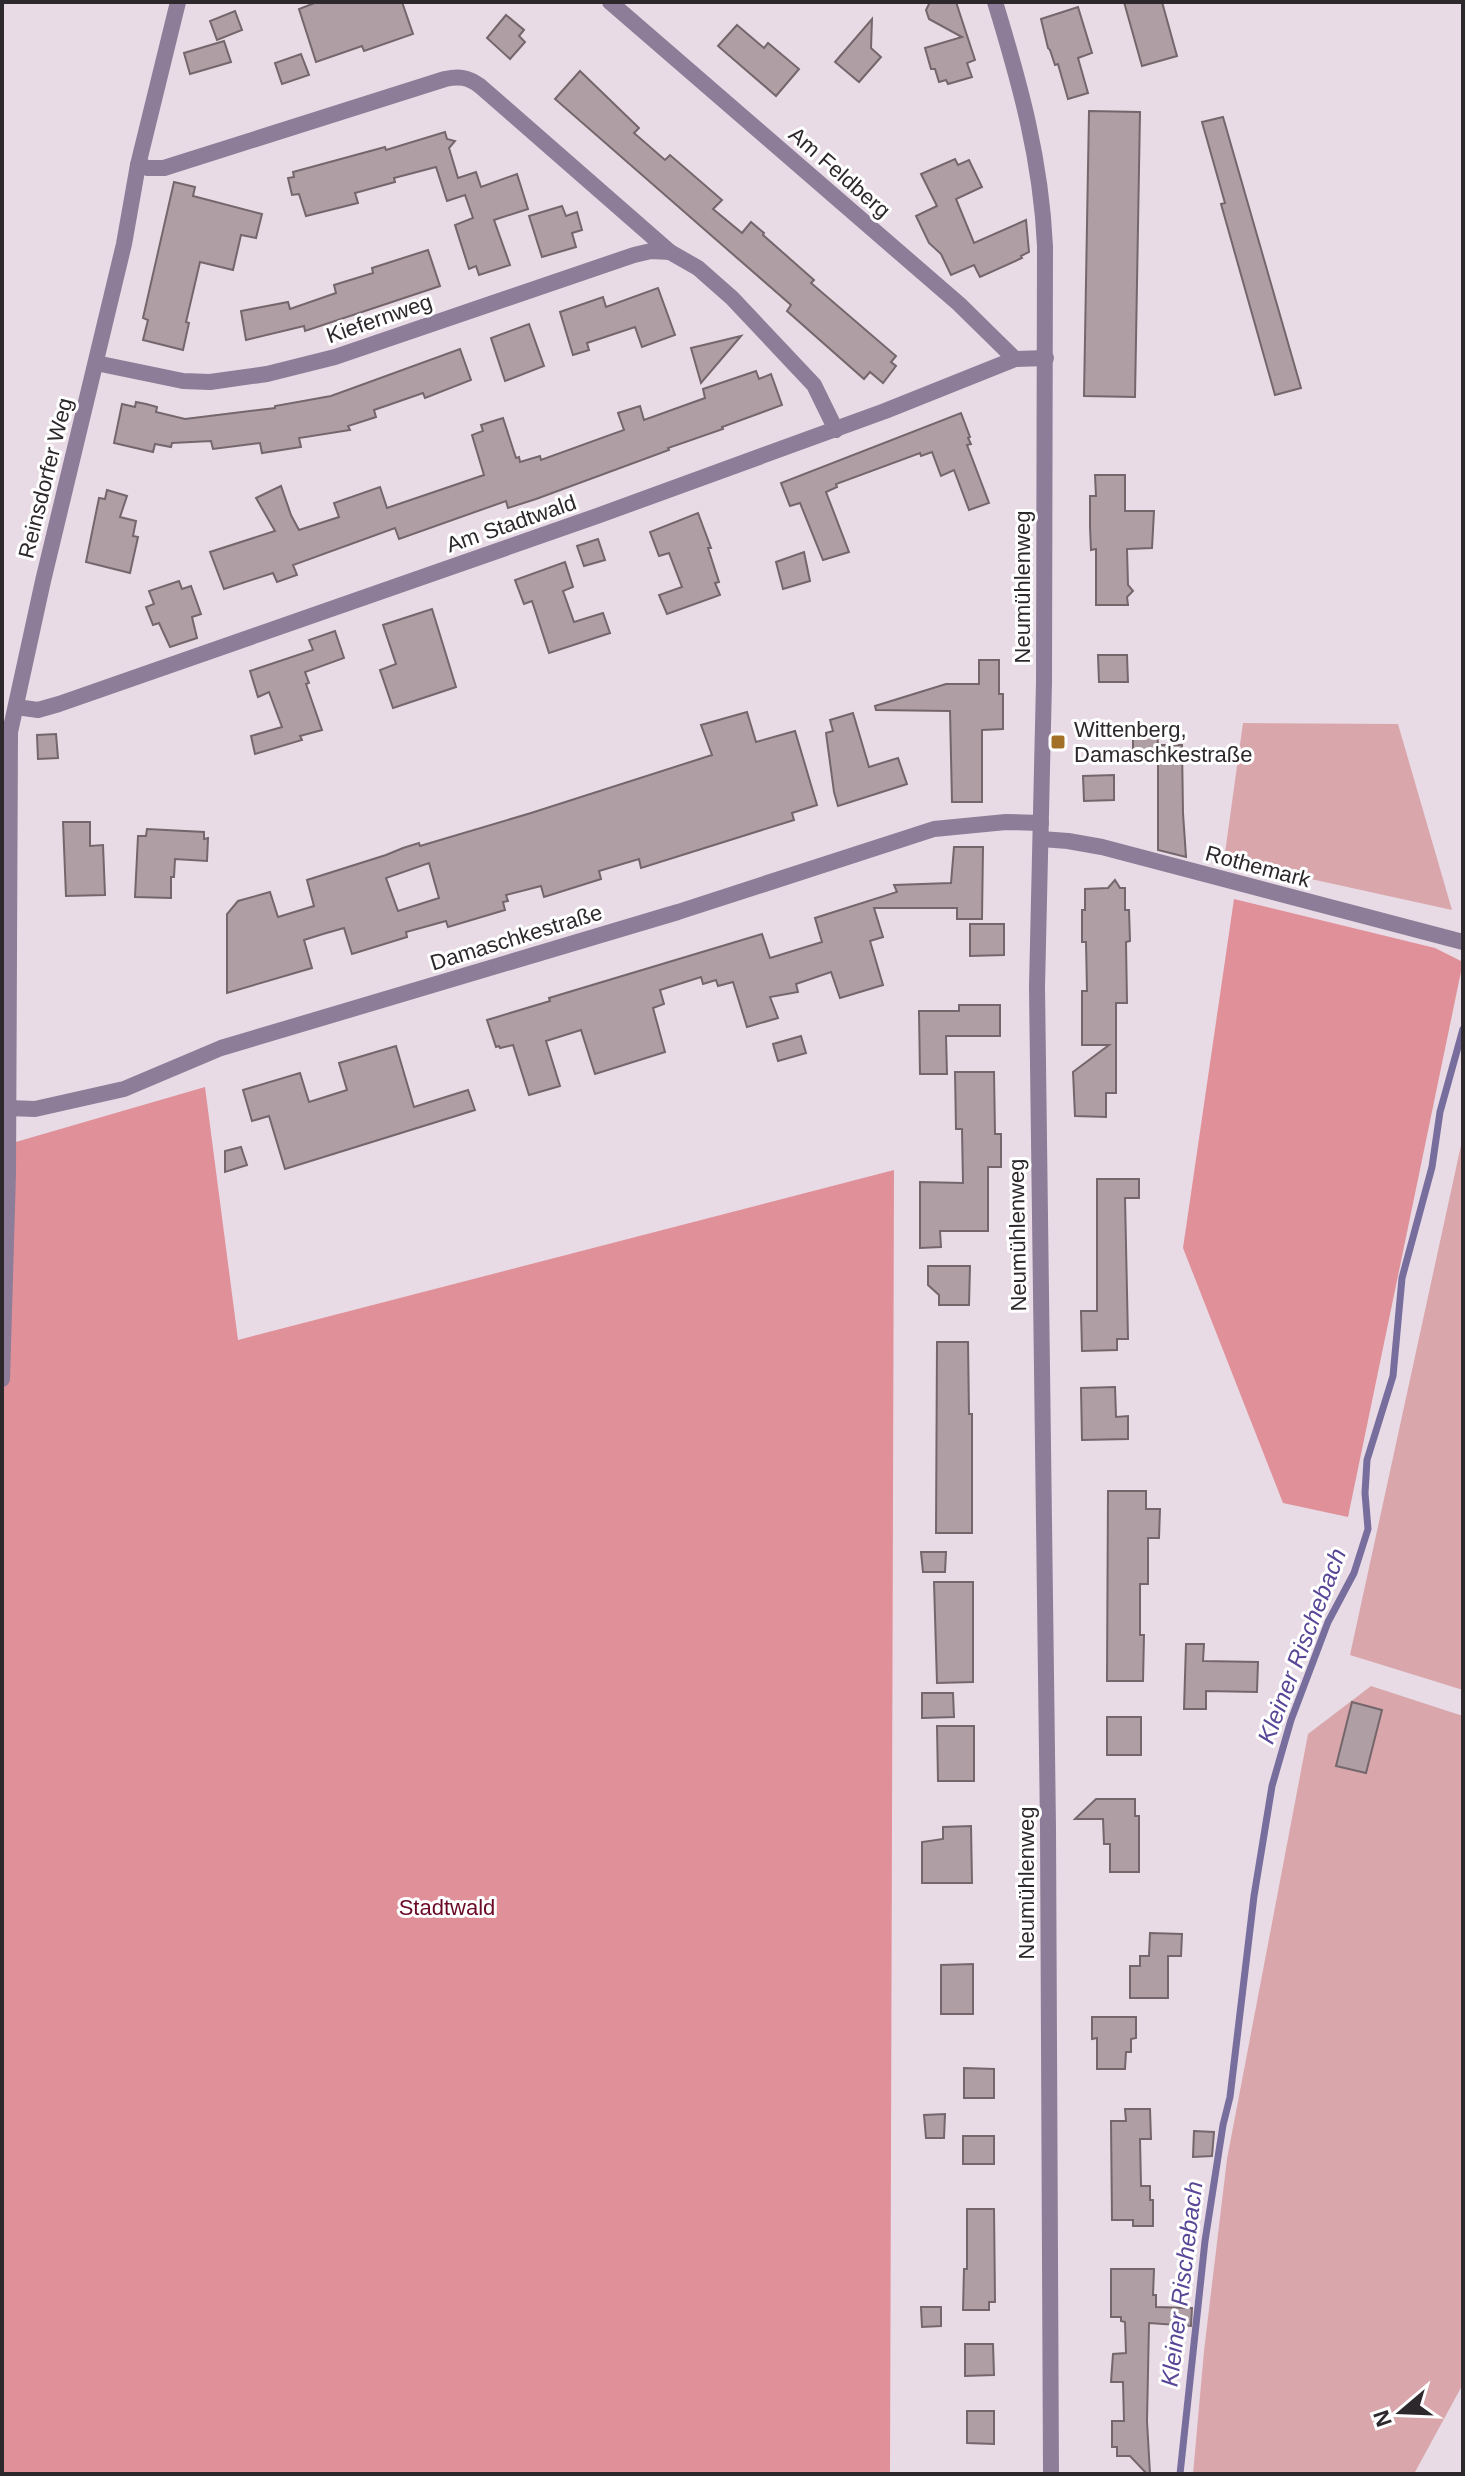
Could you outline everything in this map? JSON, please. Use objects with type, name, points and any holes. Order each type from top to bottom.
[{"type":"street","name":"Reinsdorfer Weg","points":[[2,1379],[8,1174],[10,732],[124,244],[138,165],[178,2]]},
{"type":"street","name":"Am Feldberg","points":[[610,2],[959,304],[1015,359]]},
{"type":"street","name":"Neumühlenweg","points":[[995,2],[1024,97],[1040,178],[1045,246],[1037,1003],[1048,1843],[1051,2474]]},
{"type":"street","points":[[138,165],[164,168],[445,79],[469,78],[670,252],[698,268],[732,298],[814,385],[836,430]]},
{"type":"street","name":"Kiefernweg","points":[[96,363],[136,374],[183,381],[210,382],[253,376],[335,357],[634,255],[651,251],[670,252]]},
{"type":"street","points":[[1015,359],[1046,358]]},
{"type":"street","name":"Am Stadtwald","points":[[16,707],[38,710],[59,704],[836,430],[1015,359]]},
{"type":"street","name":"Damaschkestraße","points":[[8,1108],[35,1109],[124,1089],[221,1048],[678,912],[934,829],[1006,822],[1041,831]]},
{"type":"street","name":"Rothemark","points":[[1041,831],[1463,942]]},
{"type":"shaded area","points":[[1243,723],[1398,724],[1452,910],[1224,860]]},
{"type":"shaded area","points":[[1463,1136],[1463,1690],[1350,1655]]},
{"type":"shaded area","points":[[1371,1686],[1463,1716],[1463,2384],[1414,2474],[1193,2474],[1227,2159],[1308,1734]]},
{"type":"green space","points":[[1234,899],[1435,948],[1463,962],[1348,1517],[1283,1503],[1183,1248]]},
{"type":"green space","name":"Stadtwald","points":[[205,1087],[238,1340],[894,1170],[890,2474],[2,2474],[2,1146]]},
{"type":"building","points":[[317,2],[402,2],[413,34],[364,51],[362,46],[316,62],[299,9]]},
{"type":"building","points":[[930,2],[956,2],[975,60],[967,63],[972,77],[948,84],[946,80],[939,82],[935,69],[931,69],[925,48],[962,37],[929,19],[926,10]]},
{"type":"building","points":[[1124,2],[1162,2],[1177,56],[1142,66]]},
{"type":"building","points":[[1078,7],[1092,53],[1078,58],[1088,93],[1068,99],[1058,64],[1055,65],[1048,48],[1041,19]]},
{"type":"building","points":[[235,11],[242,30],[217,40],[210,21]]},
{"type":"building","points":[[506,15],[524,30],[519,36],[525,42],[510,59],[487,38]]},
{"type":"building","points":[[872,19],[871,48],[881,57],[859,82],[835,62]]},
{"type":"building","points":[[737,25],[764,48],[768,43],[799,69],[776,96],[718,46]]},
{"type":"building","points":[[224,41],[231,62],[190,74],[184,53]]},
{"type":"building","points":[[301,54],[309,75],[282,84],[275,63]]},
{"type":"building","points":[[580,71],[639,128],[634,133],[665,160],[670,155],[722,200],[713,209],[742,233],[751,222],[814,280],[811,283],[896,356],[891,362],[896,366],[883,383],[870,372],[864,379],[787,311],[791,305],[555,99]]},
{"type":"building","points":[[1089,111],[1140,112],[1135,397],[1084,396]]},
{"type":"building","points":[[1223,117],[1301,388],[1275,395],[1221,204],[1225,203],[1202,122]]},
{"type":"building","points":[[445,132],[447,139],[455,141],[449,148],[458,178],[476,172],[481,187],[517,174],[528,209],[494,220],[510,265],[479,275],[476,266],[469,269],[455,225],[473,218],[465,195],[447,201],[436,167],[355,193],[358,203],[306,216],[299,194],[292,195],[288,178],[294,177],[293,172]]},
{"type":"building","points":[[955,159],[958,165],[969,160],[982,187],[956,199],[974,243],[1026,220],[1029,252],[980,277],[974,265],[951,275],[941,254],[929,243],[916,216],[937,206],[921,174]]},
{"type":"building","points":[[174,182],[195,187],[193,196],[262,214],[256,238],[241,235],[233,270],[200,262],[183,350],[143,340],[148,320],[143,318]]},
{"type":"building","points":[[562,206],[566,216],[577,212],[582,230],[572,233],[576,247],[542,257],[529,216]]},
{"type":"building","points":[[428,250],[440,286],[305,331],[304,326],[246,340],[241,311],[288,302],[290,309],[336,293],[334,285],[373,273],[372,268]]},
{"type":"building","points":[[658,288],[675,335],[642,347],[635,327],[587,343],[589,350],[573,355],[560,312],[603,297],[606,307]]},
{"type":"building","points":[[529,324],[544,366],[505,381],[491,338]]},
{"type":"building","points":[[741,336],[701,383],[691,348]]},
{"type":"building","points":[[460,349],[471,380],[425,398],[423,393],[374,410],[376,417],[348,426],[350,430],[299,438],[301,447],[262,453],[260,443],[213,449],[211,441],[172,443],[171,447],[155,444],[153,452],[114,443],[122,404],[135,407],[136,402],[146,404],[157,407],[156,412],[185,419],[275,408],[331,396]]},
{"type":"building","points":[[756,371],[759,379],[771,374],[782,405],[536,499],[508,508],[506,501],[399,539],[395,528],[293,565],[297,575],[277,582],[273,573],[224,589],[210,552],[275,531],[256,498],[281,486],[299,530],[339,517],[334,503],[380,487],[387,508],[484,475],[472,435],[483,431],[481,425],[503,418],[516,458],[519,457],[520,462],[540,456],[541,460],[624,430],[618,413],[640,406],[644,420],[705,398],[703,389]]},
{"type":"building","points":[[961,413],[970,437],[971,444],[967,445],[989,503],[969,510],[954,470],[941,476],[932,452],[921,456],[920,453],[836,484],[837,487],[826,492],[849,552],[823,560],[800,503],[790,506],[781,483]]},
{"type":"building","points":[[1095,475],[1125,475],[1125,511],[1154,511],[1152,548],[1127,549],[1128,585],[1133,591],[1127,597],[1128,605],[1096,605],[1096,549],[1091,550],[1090,527],[1090,496],[1096,496]]},
{"type":"building","points":[[107,490],[127,496],[120,517],[136,521],[133,536],[138,537],[130,573],[86,562],[99,498],[105,499]]},
{"type":"building","points":[[698,513],[711,548],[708,548],[720,595],[667,614],[659,595],[682,587],[669,553],[659,556],[650,532]]},
{"type":"building","points":[[598,539],[605,560],[584,566],[577,546]]},
{"type":"building","points":[[804,552],[810,581],[783,589],[776,562]]},
{"type":"building","points":[[565,562],[573,587],[563,591],[574,622],[603,613],[610,633],[549,653],[532,601],[524,604],[515,580]]},
{"type":"building","points":[[179,581],[182,589],[191,586],[201,614],[192,617],[197,638],[170,647],[159,623],[153,625],[146,607],[154,604],[149,591]]},
{"type":"building","points":[[432,609],[456,687],[393,708],[380,670],[396,664],[383,625]]},
{"type":"building","points":[[335,631],[344,658],[305,672],[309,683],[306,684],[322,730],[300,736],[302,740],[255,754],[251,736],[282,727],[269,692],[258,697],[250,671],[313,650],[309,640]]},
{"type":"building","points":[[1098,655],[1127,655],[1128,682],[1099,682]]},
{"type":"building","points":[[979,660],[999,660],[1003,729],[982,730],[982,802],[952,802],[950,711],[876,710],[875,706],[946,684],[979,684]]},
{"type":"building","points":[[747,712],[756,742],[795,731],[817,805],[792,813],[794,820],[641,868],[639,859],[599,871],[601,879],[544,897],[541,886],[506,895],[508,901],[503,902],[505,910],[448,927],[446,921],[406,932],[407,937],[352,954],[344,928],[304,940],[312,968],[227,993],[227,914],[238,901],[270,892],[278,917],[314,906],[307,880],[712,755],[701,725]],"holes":[[[429,863],[439,898],[398,911],[386,878]]]},
{"type":"building","points":[[853,713],[869,767],[898,758],[907,784],[838,806],[826,733],[833,731],[830,720]]},
{"type":"building","points":[[1157,728],[1158,745],[1182,745],[1186,857],[1158,850],[1158,751],[1133,751],[1133,729]]},
{"type":"building","points":[[56,734],[58,758],[38,759],[37,735]]},
{"type":"building","points":[[1114,775],[1114,800],[1084,801],[1083,776]]},
{"type":"building","points":[[63,822],[90,822],[90,846],[103,845],[105,895],[66,896]]},
{"type":"building","points":[[147,829],[204,832],[204,839],[208,838],[207,861],[175,859],[171,898],[135,897],[138,836],[146,836]]},
{"type":"building","points":[[954,847],[983,847],[982,919],[957,919],[957,908],[874,908],[883,937],[870,941],[883,985],[840,998],[831,972],[796,984],[798,992],[770,997],[778,1018],[747,1027],[733,982],[718,986],[716,980],[703,984],[701,977],[660,990],[664,1004],[653,1008],[665,1052],[595,1074],[581,1030],[546,1041],[560,1086],[529,1095],[513,1045],[496,1047],[487,1020],[550,1001],[549,998],[762,934],[770,958],[822,942],[815,918],[897,892],[894,885],[951,883]]},
{"type":"building","points":[[1115,880],[1120,888],[1125,888],[1130,941],[1126,942],[1127,1003],[1116,1003],[1116,1093],[1106,1093],[1106,1117],[1075,1116],[1073,1072],[1109,1045],[1082,1045],[1082,991],[1087,991],[1086,942],[1082,942],[1085,889],[1108,888]]},
{"type":"building","points":[[970,924],[1004,924],[1004,955],[970,956]]},
{"type":"building","points":[[959,1005],[1000,1005],[1000,1036],[946,1036],[947,1074],[920,1074],[919,1011],[959,1011]]},
{"type":"building","points":[[801,1036],[806,1053],[778,1061],[773,1044]]},
{"type":"building","points":[[396,1046],[414,1107],[468,1090],[475,1110],[285,1169],[269,1116],[252,1121],[243,1090],[300,1073],[309,1102],[347,1090],[339,1063]]},
{"type":"building","points":[[955,1072],[994,1072],[995,1134],[1001,1134],[1001,1167],[988,1167],[988,1231],[940,1231],[941,1247],[920,1248],[920,1182],[963,1183],[962,1129],[956,1129]]},
{"type":"building","points":[[241,1147],[247,1165],[225,1172],[225,1151]]},
{"type":"building","points":[[1097,1179],[1139,1179],[1139,1198],[1125,1198],[1128,1339],[1117,1339],[1117,1350],[1082,1351],[1081,1311],[1097,1311]]},
{"type":"building","points":[[928,1266],[970,1266],[969,1305],[939,1305],[939,1295],[928,1285]]},
{"type":"building","points":[[937,1342],[968,1342],[969,1414],[972,1414],[972,1533],[936,1533]]},
{"type":"building","points":[[1115,1387],[1116,1417],[1128,1416],[1128,1439],[1082,1440],[1081,1388]]},
{"type":"building","points":[[1108,1491],[1146,1491],[1146,1509],[1160,1509],[1159,1538],[1148,1538],[1148,1584],[1140,1584],[1140,1635],[1144,1635],[1143,1681],[1107,1681]]},
{"type":"building","points":[[921,1552],[946,1552],[945,1572],[923,1572]]},
{"type":"building","points":[[934,1582],[973,1582],[973,1682],[937,1683]]},
{"type":"building","points":[[1186,1644],[1204,1644],[1203,1661],[1258,1662],[1257,1692],[1206,1691],[1206,1709],[1184,1709]]},
{"type":"building","points":[[922,1693],[953,1693],[954,1717],[922,1718]]},
{"type":"building","points":[[1352,1702],[1382,1710],[1366,1773],[1336,1766]]},
{"type":"building","points":[[1107,1717],[1141,1717],[1141,1755],[1107,1755]]},
{"type":"building","points":[[937,1726],[974,1726],[974,1781],[938,1781]]},
{"type":"building","points":[[1096,1799],[1135,1799],[1135,1816],[1139,1816],[1139,1872],[1110,1872],[1110,1844],[1104,1844],[1103,1819],[1075,1819]]},
{"type":"building","points":[[971,1826],[972,1883],[922,1883],[922,1842],[943,1839],[943,1827]]},
{"type":"building","points":[[1150,1933],[1182,1934],[1181,1956],[1168,1956],[1168,1998],[1130,1998],[1130,1966],[1140,1966],[1140,1956],[1149,1956]]},
{"type":"building","points":[[973,1964],[973,2014],[941,2014],[941,1965]]},
{"type":"building","points":[[1092,2017],[1136,2017],[1136,2038],[1131,2039],[1131,2052],[1126,2052],[1125,2069],[1097,2069],[1097,2038],[1092,2039]]},
{"type":"building","points":[[964,2068],[994,2069],[994,2098],[964,2098]]},
{"type":"building","points":[[1125,2109],[1150,2109],[1151,2139],[1140,2139],[1141,2186],[1150,2186],[1153,2226],[1133,2226],[1133,2220],[1112,2220],[1111,2121],[1126,2121]]},
{"type":"building","points":[[945,2114],[944,2138],[926,2138],[924,2115]]},
{"type":"building","points":[[1194,2131],[1214,2132],[1212,2156],[1193,2157]]},
{"type":"building","points":[[963,2136],[994,2136],[994,2164],[963,2164]]},
{"type":"building","points":[[967,2209],[994,2209],[995,2302],[989,2302],[989,2310],[963,2310]]},
{"type":"building","points":[[1111,2269],[1154,2269],[1156,2307],[1192,2308],[1191,2326],[1149,2323],[1147,2421],[1150,2474],[1130,2456],[1117,2456],[1117,2447],[1112,2447],[1112,2421],[1124,2421],[1123,2382],[1111,2382],[1113,2354],[1126,2353],[1125,2322],[1121,2321],[1121,2317],[1111,2317]]},
{"type":"building","points":[[921,2307],[941,2307],[941,2326],[922,2327]]},
{"type":"building","points":[[965,2344],[993,2344],[994,2375],[965,2376]]},
{"type":"building","points":[[967,2411],[994,2411],[994,2444],[967,2443]]},
{"type":"waterway","name":"Kleiner Rischebach","points":[[1180,2474],[1205,2241],[1230,2097],[1254,1896],[1272,1786],[1291,1720],[1328,1622],[1354,1573],[1368,1529],[1365,1493],[1367,1460],[1393,1376],[1402,1278],[1432,1167],[1440,1112],[1463,1029]]},
{"type":"place","name":"Wittenberg, Damaschkestraße","points":[[1058,742]]}]
